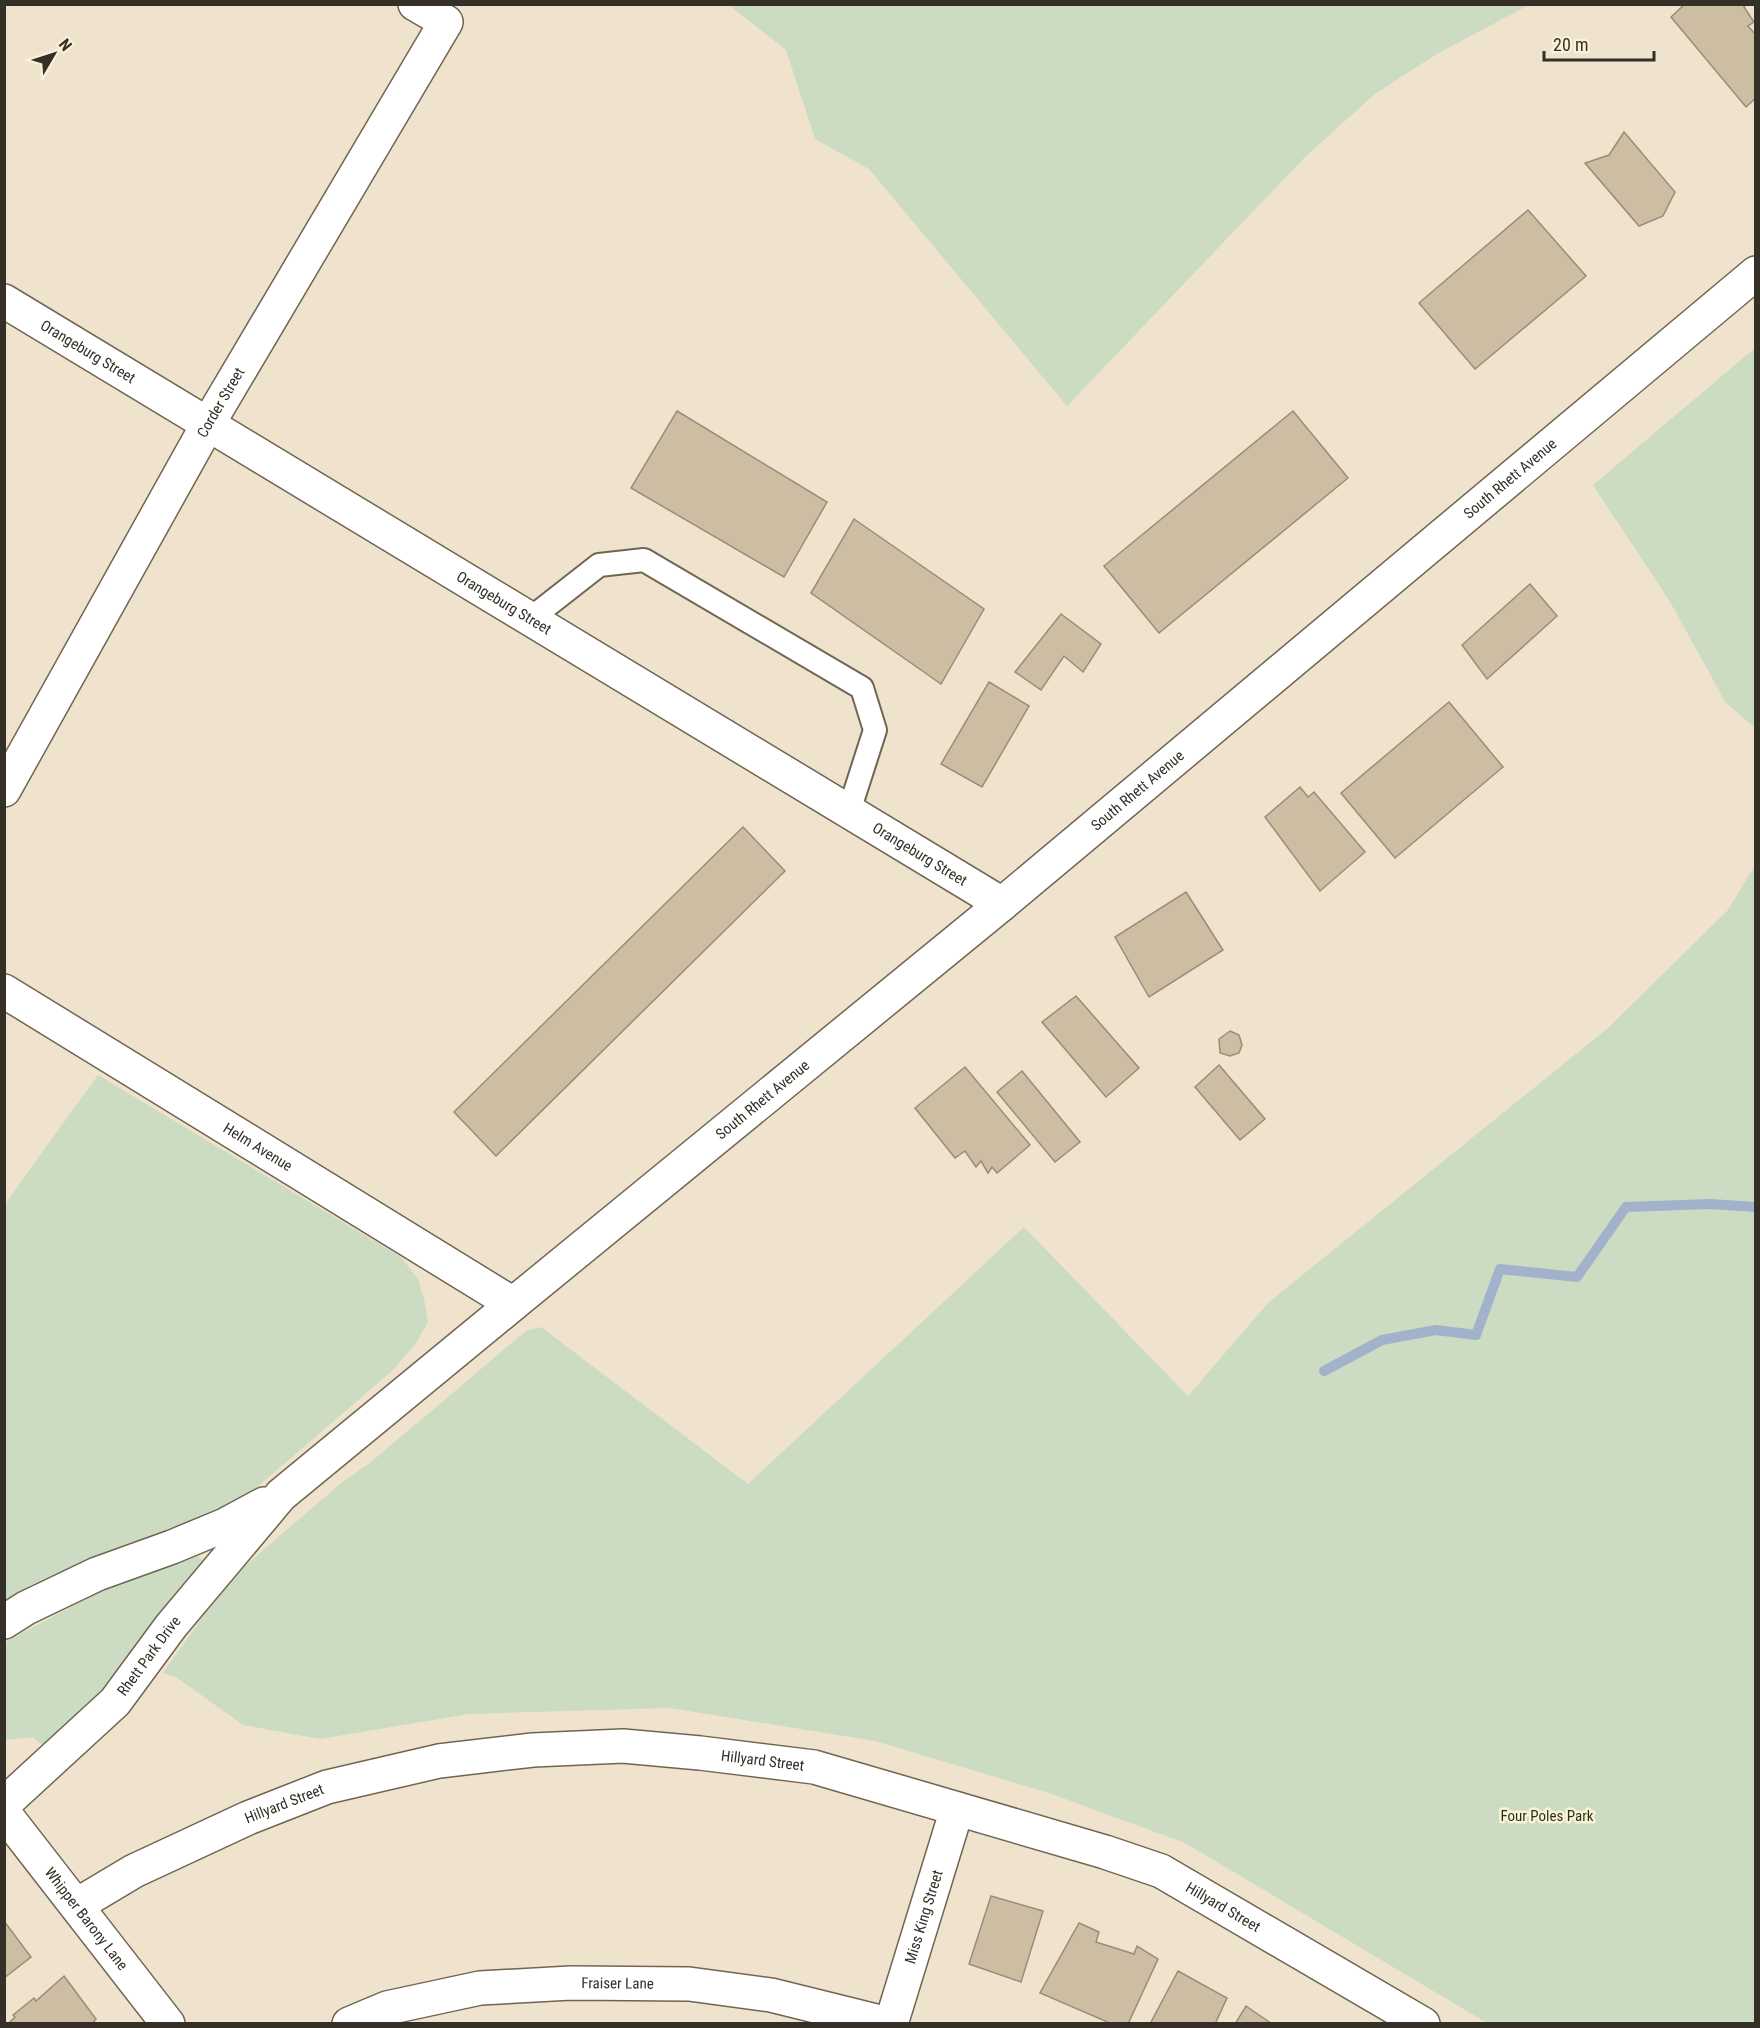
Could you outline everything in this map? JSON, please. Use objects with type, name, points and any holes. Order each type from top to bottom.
[{"type":"street","name":"Corder Street","points":[[4,789],[208,424],[446,22],[415,4]]},
{"type":"street","name":"South Rhett Avenue","points":[[513,1304],[1002,904],[1755,273]]},
{"type":"street","name":"Orangeburg Street","points":[[4,300],[1002,904]]},
{"type":"street","name":"Helm Avenue","points":[[4,992],[513,1304]]},
{"type":"street","name":"Rhett Park Drive","points":[[4,1804],[115,1702],[171,1626],[281,1495],[513,1304]]},
{"type":"street","name":"Rhett Park Drive","points":[[4,1622],[26,1608],[97,1574],[225,1525],[281,1495]]},
{"type":"street","name":"Hillyard Street","points":[[77,1905],[134,1871],[248,1818],[327,1787],[439,1761],[533,1750],[623,1746],[814,1767],[1105,1852],[1161,1871],[1423,2024]]},
{"type":"street","name":"Miss King Street","points":[[890,2024],[957,1809]]},
{"type":"street","name":"Whipper Barony Lane","points":[[4,1813],[168,2024]]},
{"type":"street","name":"Fraiser Lane","points":[[349,2024],[387,2008],[480,1988],[571,1983],[689,1984],[759,1993],[856,2014],[890,2024]]},
{"type":"lane","points":[[530,619],[599,565],[644,560],[862,688],[875,730],[849,812]]},
{"type":"green space","points":[[729,5],[1529,5],[1435,55],[1375,94],[1307,155],[1067,406],[869,169],[815,139],[786,50]]},
{"type":"green space","points":[[1755,348],[1755,728],[1726,703],[1669,600],[1593,485]]},
{"type":"green space","name":"Four Poles Park","points":[[1755,865],[1755,2023],[1487,2023],[1185,1843],[1049,1793],[875,1741],[670,1708],[469,1714],[320,1739],[243,1725],[176,1677],[163,1673],[208,1609],[238,1572],[340,1484],[371,1462],[526,1331],[541,1327],[748,1484],[1024,1227],[1188,1396],[1269,1302],[1608,1028],[1728,910]]},
{"type":"green space","points":[[98,1075],[401,1257],[418,1279],[428,1322],[416,1343],[392,1371],[249,1494],[180,1528],[120,1546],[31,1585],[5,1602],[5,1204]]},
{"type":"green space","points":[[198,1556],[205,1562],[80,1720],[42,1745],[33,1737],[5,1740],[5,1642],[113,1585]]},
{"type":"building","points":[[1685,4],[1747,4],[1744,7],[1754,22],[1748,26],[1756,35],[1756,98],[1746,107],[1671,17]]},
{"type":"building","points":[[1624,132],[1675,192],[1663,216],[1639,226],[1585,163],[1609,155]]},
{"type":"building","points":[[1528,210],[1586,276],[1475,369],[1419,303]]},
{"type":"building","points":[[677,411],[827,502],[784,577],[631,488]]},
{"type":"building","points":[[1293,411],[1348,478],[1159,633],[1104,566]]},
{"type":"building","points":[[854,519],[984,609],[941,684],[811,593]]},
{"type":"building","points":[[1530,584],[1557,616],[1487,679],[1462,645]]},
{"type":"building","points":[[1061,614],[1101,644],[1083,672],[1064,656],[1041,690],[1015,672]]},
{"type":"building","points":[[989,682],[1029,706],[982,787],[941,764]]},
{"type":"building","points":[[1449,702],[1503,767],[1395,858],[1341,793]]},
{"type":"building","points":[[1300,787],[1308,797],[1314,792],[1365,852],[1320,891],[1265,817]]},
{"type":"building","points":[[743,827],[785,871],[496,1156],[454,1112]]},
{"type":"building","points":[[1186,892],[1223,950],[1149,997],[1115,937]]},
{"type":"building","points":[[1076,996],[1139,1068],[1106,1097],[1042,1022]]},
{"type":"building","points":[[1230,1031],[1239,1035],[1242,1045],[1239,1053],[1230,1056],[1220,1053],[1219,1039]]},
{"type":"building","points":[[1219,1065],[1265,1119],[1240,1140],[1195,1087]]},
{"type":"building","points":[[965,1067],[1030,1145],[997,1173],[992,1167],[988,1173],[981,1161],[976,1167],[965,1151],[955,1158],[915,1108]]},
{"type":"building","points":[[1022,1071],[1080,1142],[1055,1162],[997,1092]]},
{"type":"building","points":[[991,1896],[1043,1911],[1021,1982],[969,1964]]},
{"type":"building","points":[[4,1921],[31,1957],[4,1978]]},
{"type":"building","points":[[1079,1923],[1099,1932],[1096,1942],[1134,1954],[1137,1946],[1158,1959],[1128,2024],[1112,2024],[1040,1993]]},
{"type":"building","points":[[1178,1971],[1227,1998],[1215,2024],[1150,2024]]},
{"type":"building","points":[[64,1976],[96,2019],[92,2024],[8,2024],[15,2017],[13,2015],[34,1998],[36,2001]]},
{"type":"building","points":[[1246,2006],[1272,2024],[1235,2024]]},
{"type":"waterway","points":[[1324,1371],[1382,1340],[1436,1330],[1476,1335],[1500,1269],[1577,1277],[1626,1207],[1710,1204],[1756,1207]]}]
